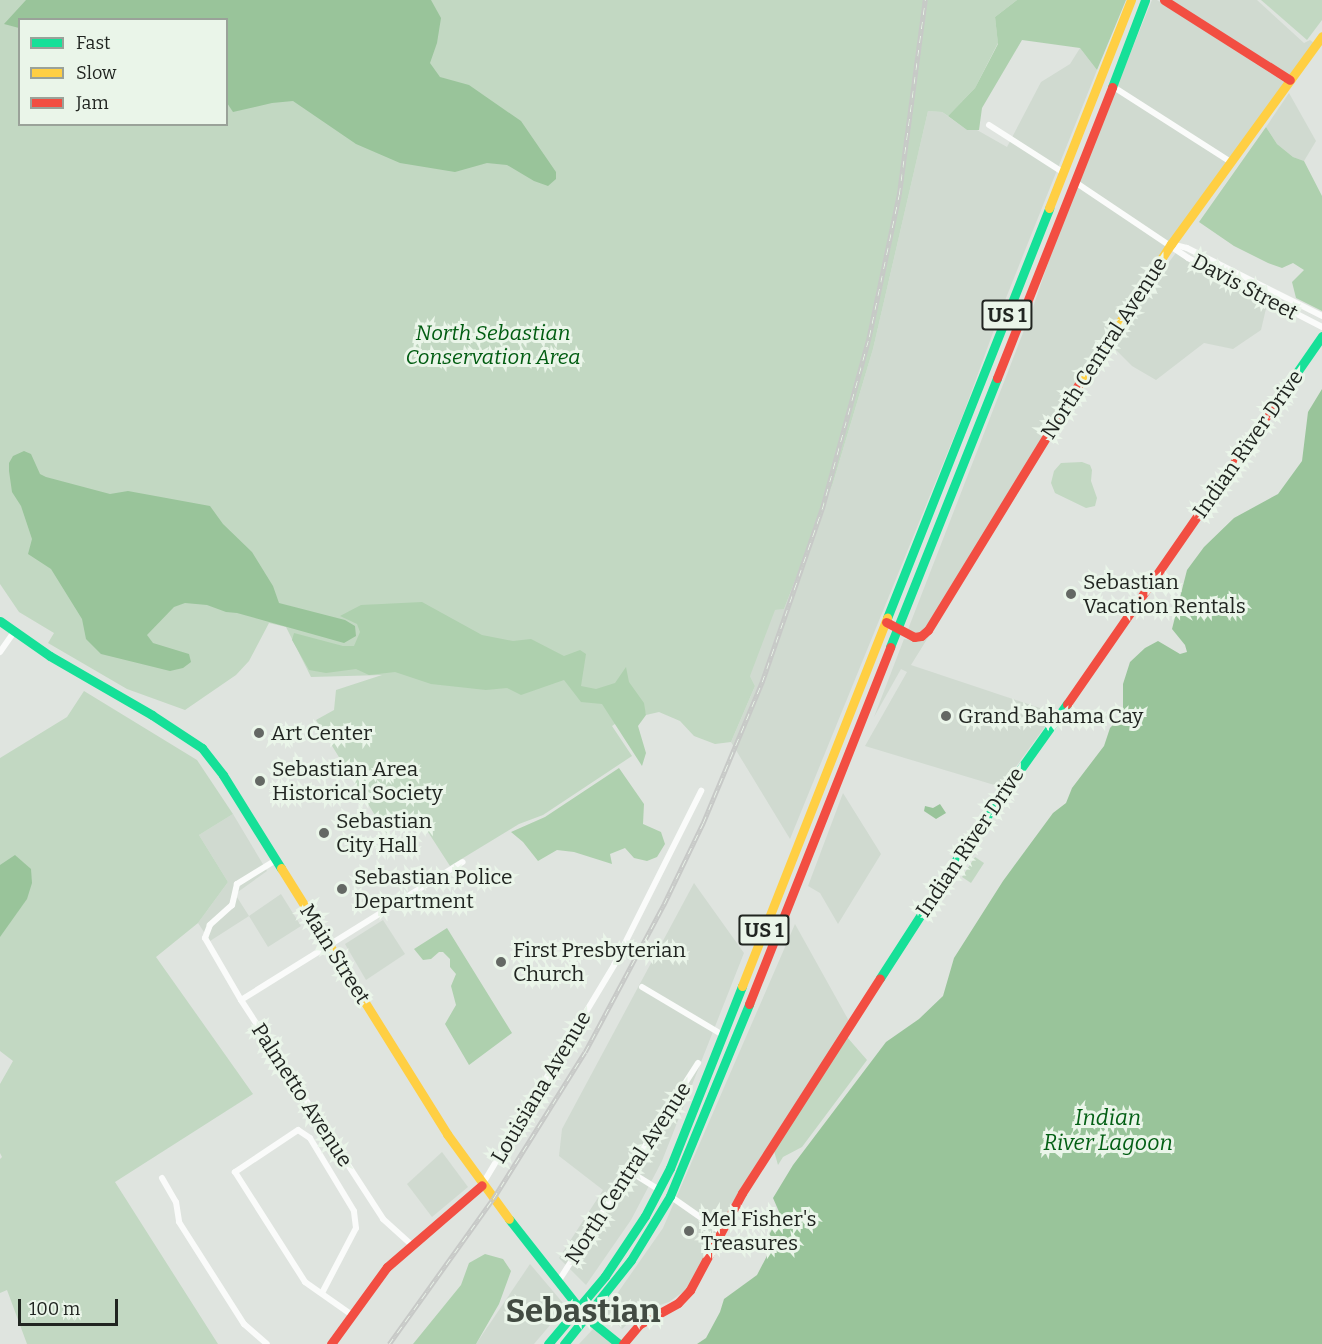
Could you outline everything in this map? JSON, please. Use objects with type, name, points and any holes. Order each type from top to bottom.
[{"type":"street","name":"US 1","points":[[548,1344],[579,1308],[631,1239],[659,1190],[723,1035],[944,478],[1052,196],[1064,173],[1131,0]]},
{"type":"street","name":"US 1","points":[[564,1344],[631,1260],[670,1196],[1075,182],[1145,0]]},
{"type":"street","points":[[1164,0],[1290,80]]},
{"type":"street","name":"North Central Avenue","points":[[886,622],[914,637],[921,636],[928,630],[1100,350],[1171,244],[1322,36]]},
{"type":"street","points":[[1112,86],[1231,162]]},
{"type":"street","points":[[989,125],[1064,173],[1066,201]]},
{"type":"street","points":[[1072,153],[1072,173],[1075,182]]},
{"type":"street","name":"Davis Street","points":[[1075,182],[1171,244],[1188,258],[1322,327]]},
{"type":"street","name":"Davis Street","points":[[1171,244],[1187,248],[1322,316]]},
{"type":"street","name":"Indian River Drive","points":[[621,1344],[640,1324],[678,1303],[690,1290],[720,1231],[962,851],[1098,660],[1322,336]]},
{"type":"street","points":[[944,478],[954,484]]},
{"type":"street","name":"Main Street","points":[[0,621],[50,656],[152,715],[202,748],[223,775],[447,1134],[482,1185],[587,1318],[621,1344]]},
{"type":"street","points":[[0,652],[14,632]]},
{"type":"street","name":"Louisiana Avenue","points":[[331,1344],[387,1267],[482,1185],[614,965],[701,791]]},
{"type":"street","name":"Palmetto Avenue","points":[[276,860],[237,884],[232,905],[210,925],[205,938],[241,1000],[383,1219],[411,1244]]},
{"type":"street","points":[[241,1000],[464,862]]},
{"type":"street","points":[[642,987],[723,1035],[725,1061]]},
{"type":"street","points":[[732,1012],[732,1028],[735,1035]]},
{"type":"street","name":"North Central Avenue","points":[[558,1281],[698,1063]]},
{"type":"street","points":[[322,1293],[356,1228],[354,1211],[310,1138],[298,1130],[235,1172],[305,1282],[352,1315]]},
{"type":"street","points":[[629,1171],[659,1190]]},
{"type":"street","points":[[162,1178],[176,1202],[179,1222],[244,1324],[267,1344]]},
{"type":"street","points":[[670,1196],[720,1231]]},
{"type":"shaded area","points":[[1017,0],[1126,0],[1097,70],[1080,48],[1022,40],[982,108],[979,130],[967,130],[948,116],[975,88],[998,44],[995,17]]},
{"type":"shaded area","points":[[1152,0],[1157,0],[1287,84],[1168,251],[925,628],[919,633],[907,632],[1033,307],[1066,211]]},
{"type":"shaded area","points":[[1171,0],[1257,0],[1304,43],[1310,40],[1314,43],[1291,77]]},
{"type":"shaded area","points":[[1080,48],[1097,70],[1002,308],[964,412],[790,839],[731,742],[755,686],[749,674],[768,610],[784,609],[833,483],[873,349],[928,111],[942,112],[967,130],[977,130],[1007,147],[1041,82],[1070,64]]},
{"type":"shaded area","points":[[1289,93],[1316,141],[1304,161],[1293,157],[1277,144],[1266,127]]},
{"type":"shaded area","points":[[1266,127],[1277,144],[1293,157],[1304,161],[1322,196],[1322,311],[1296,298],[1292,282],[1304,270],[1293,263],[1282,268],[1268,263],[1234,246],[1199,222]]},
{"type":"shaded area","points":[[1178,250],[1268,300],[1261,330],[1233,349],[1204,343],[1156,380],[1132,366],[1110,344],[911,665],[1055,713],[1001,787],[865,746],[907,672],[901,669],[874,717],[904,639],[917,641],[1103,351]]},
{"type":"shaded area","points":[[422,602],[482,635],[513,641],[531,639],[564,656],[580,650],[586,654],[581,686],[596,689],[615,683],[626,667],[629,682],[644,703],[646,715],[638,726],[646,753],[642,766],[602,704],[581,702],[564,680],[521,695],[507,688],[486,690],[431,684],[395,672],[369,675],[356,669],[326,673],[309,670],[292,640],[294,633],[343,646],[354,646],[360,632],[357,624],[340,616],[361,605]]},
{"type":"shaded area","points":[[619,768],[644,804],[643,824],[661,832],[665,844],[657,857],[647,861],[634,858],[625,848],[610,854],[612,864],[574,852],[557,850],[538,861],[523,842],[511,832],[545,817]]},
{"type":"shaded area","points":[[843,793],[881,854],[838,924],[820,893],[808,886]]},
{"type":"shaded area","points":[[233,814],[267,871],[235,894],[249,916],[210,941],[198,923],[228,882],[199,835]]},
{"type":"shaded area","points":[[694,883],[744,953],[662,1161],[631,1220],[586,1285],[559,1258],[603,1190],[559,1156],[562,1129]]},
{"type":"shaded area","points":[[281,894],[301,926],[268,947],[249,916]]},
{"type":"shaded area","points":[[383,920],[405,954],[366,980],[345,944]]},
{"type":"shaded area","points":[[795,924],[849,1021],[739,1191],[687,1289],[669,1302],[651,1308],[634,1318],[622,1329],[605,1311],[663,1228]]},
{"type":"shaded area","points":[[447,928],[512,1033],[469,1065],[445,1024],[456,1005],[451,986],[456,974],[450,967],[450,959],[443,952],[439,952],[431,959],[423,960],[414,949]]},
{"type":"shaded area","points":[[442,1152],[468,1187],[432,1217],[407,1184]]},
{"type":"shaded area","points":[[485,1254],[503,1259],[511,1271],[499,1304],[476,1344],[413,1344],[461,1285],[469,1263]]},
{"type":"shaded area","points":[[530,1264],[563,1303],[562,1311],[534,1344],[476,1344]]},
{"type":"shaded area","points":[[594,1328],[613,1344],[579,1344]]},
{"type":"green space","name":"North Sebastian Conservation Area","points":[[0,0],[1017,0],[995,17],[998,43],[975,88],[948,116],[942,112],[928,111],[873,349],[833,483],[784,609],[775,610],[750,676],[755,686],[731,742],[715,744],[694,736],[680,721],[659,712],[646,715],[643,705],[612,726],[632,756],[543,815],[519,824],[450,866],[419,818],[413,816],[386,833],[316,720],[334,710],[336,690],[382,675],[311,677],[286,627],[269,623],[249,661],[236,675],[185,710],[127,689],[48,643],[54,633],[19,612],[0,584]]},
{"type":"green space","points":[[1261,0],[1322,0],[1322,20],[1307,40]]},
{"type":"green space","points":[[1082,462],[1090,465],[1091,481],[1097,498],[1095,506],[1086,508],[1055,493],[1051,483],[1054,471],[1061,463]]},
{"type":"green space","points":[[84,691],[197,760],[233,814],[199,835],[228,882],[198,923],[156,957],[253,1094],[115,1182],[218,1344],[27,1344],[7,1290],[0,1293],[0,1159],[2,1157],[0,1153],[0,1084],[13,1061],[0,1051],[0,758],[67,717]]},
{"type":"green space","points":[[975,857],[984,863],[971,883],[962,877]]},
{"type":"green space","points":[[847,1037],[867,1060],[802,1147],[783,1157],[778,1165],[774,1151]]},
{"type":"water","points":[[26,0],[431,0],[441,18],[437,43],[430,63],[440,77],[469,85],[521,121],[556,172],[556,179],[548,186],[534,181],[507,165],[487,163],[455,172],[400,163],[356,144],[293,101],[272,103],[233,112],[228,104],[228,18],[18,18],[18,28],[4,24]]},
{"type":"water","name":"Indian River Lagoon","points":[[1322,389],[1322,1344],[697,1344],[706,1338],[720,1312],[724,1299],[757,1275],[770,1250],[769,1235],[780,1214],[773,1198],[793,1165],[886,1042],[919,1019],[943,996],[954,958],[1003,881],[1053,813],[1066,803],[1072,788],[1104,746],[1110,728],[1123,714],[1123,684],[1130,662],[1145,648],[1158,641],[1180,654],[1187,652],[1185,645],[1172,629],[1187,570],[1204,547],[1234,518],[1278,494],[1302,461],[1308,412]]},
{"type":"water","points":[[24,451],[31,454],[40,474],[46,477],[110,494],[128,491],[210,506],[223,524],[252,552],[273,586],[279,603],[345,620],[355,626],[356,636],[344,643],[207,605],[185,603],[174,607],[147,635],[153,643],[189,654],[191,662],[183,668],[170,671],[101,654],[86,639],[82,619],[51,569],[28,554],[32,539],[21,506],[12,492],[9,471],[9,463],[13,456]]},
{"type":"water","points":[[940,804],[946,813],[936,819],[924,811],[925,806],[933,808]]},
{"type":"water","points":[[15,855],[31,869],[32,883],[27,899],[0,937],[0,865]]},
{"type":"railway","points":[[389,1344],[493,1199],[585,1052],[664,904],[703,823],[762,682],[822,509],[869,337],[899,195],[925,0]]},
{"type":"traffic: fast","points":[[1112,87],[1145,0]]},
{"type":"traffic: fast","points":[[887,618],[1049,208]]},
{"type":"traffic: fast","points":[[1277,401],[1322,336]]},
{"type":"traffic: fast","points":[[890,647],[997,378]]},
{"type":"traffic: fast","points":[[0,621],[50,656],[152,715],[202,748],[223,775],[281,868]]},
{"type":"traffic: fast","points":[[880,978],[962,851],[1067,704]]},
{"type":"traffic: fast","points":[[548,1344],[605,1276],[645,1216],[670,1168],[742,986]]},
{"type":"traffic: fast","points":[[564,1344],[631,1260],[670,1196],[749,1004]]},
{"type":"traffic: fast","points":[[509,1219],[587,1318],[619,1344]]},
{"type":"traffic: slow","points":[[1049,208],[1131,0]]},
{"type":"traffic: slow","points":[[1079,384],[1171,244],[1322,36]]},
{"type":"traffic: slow","points":[[742,986],[887,618]]},
{"type":"traffic: slow","points":[[281,868],[447,1134],[509,1219]]},
{"type":"traffic: jam","points":[[1164,0],[1290,80]]},
{"type":"traffic: jam","points":[[997,378],[1112,87]]},
{"type":"traffic: jam","points":[[886,622],[914,637],[921,636],[928,630],[1079,384]]},
{"type":"traffic: jam","points":[[1067,704],[1277,401]]},
{"type":"traffic: jam","points":[[749,1004],[890,647]]},
{"type":"traffic: jam","points":[[623,1344],[640,1324],[678,1303],[690,1290],[742,1193],[880,978]]},
{"type":"traffic: jam","points":[[331,1344],[387,1267],[482,1185]]},
{"type":"place","name":"Sebastian Vacation Rentals","points":[[1071,594]]},
{"type":"place","name":"Grand Bahama Cay","points":[[946,716]]},
{"type":"place","name":"Art Center","points":[[259,733]]},
{"type":"place","name":"Sebastian Area Historical Society","points":[[260,781]]},
{"type":"place","name":"Sebastian City Hall","points":[[324,833]]},
{"type":"place","name":"Sebastian Police Department","points":[[342,889]]},
{"type":"place","name":"First Presbyterian Church","points":[[501,962]]},
{"type":"place","name":"Mel Fisher's Treasures","points":[[689,1231]]},
{"type":"district","name":"Sebastian","points":[[583,1312]]}]
